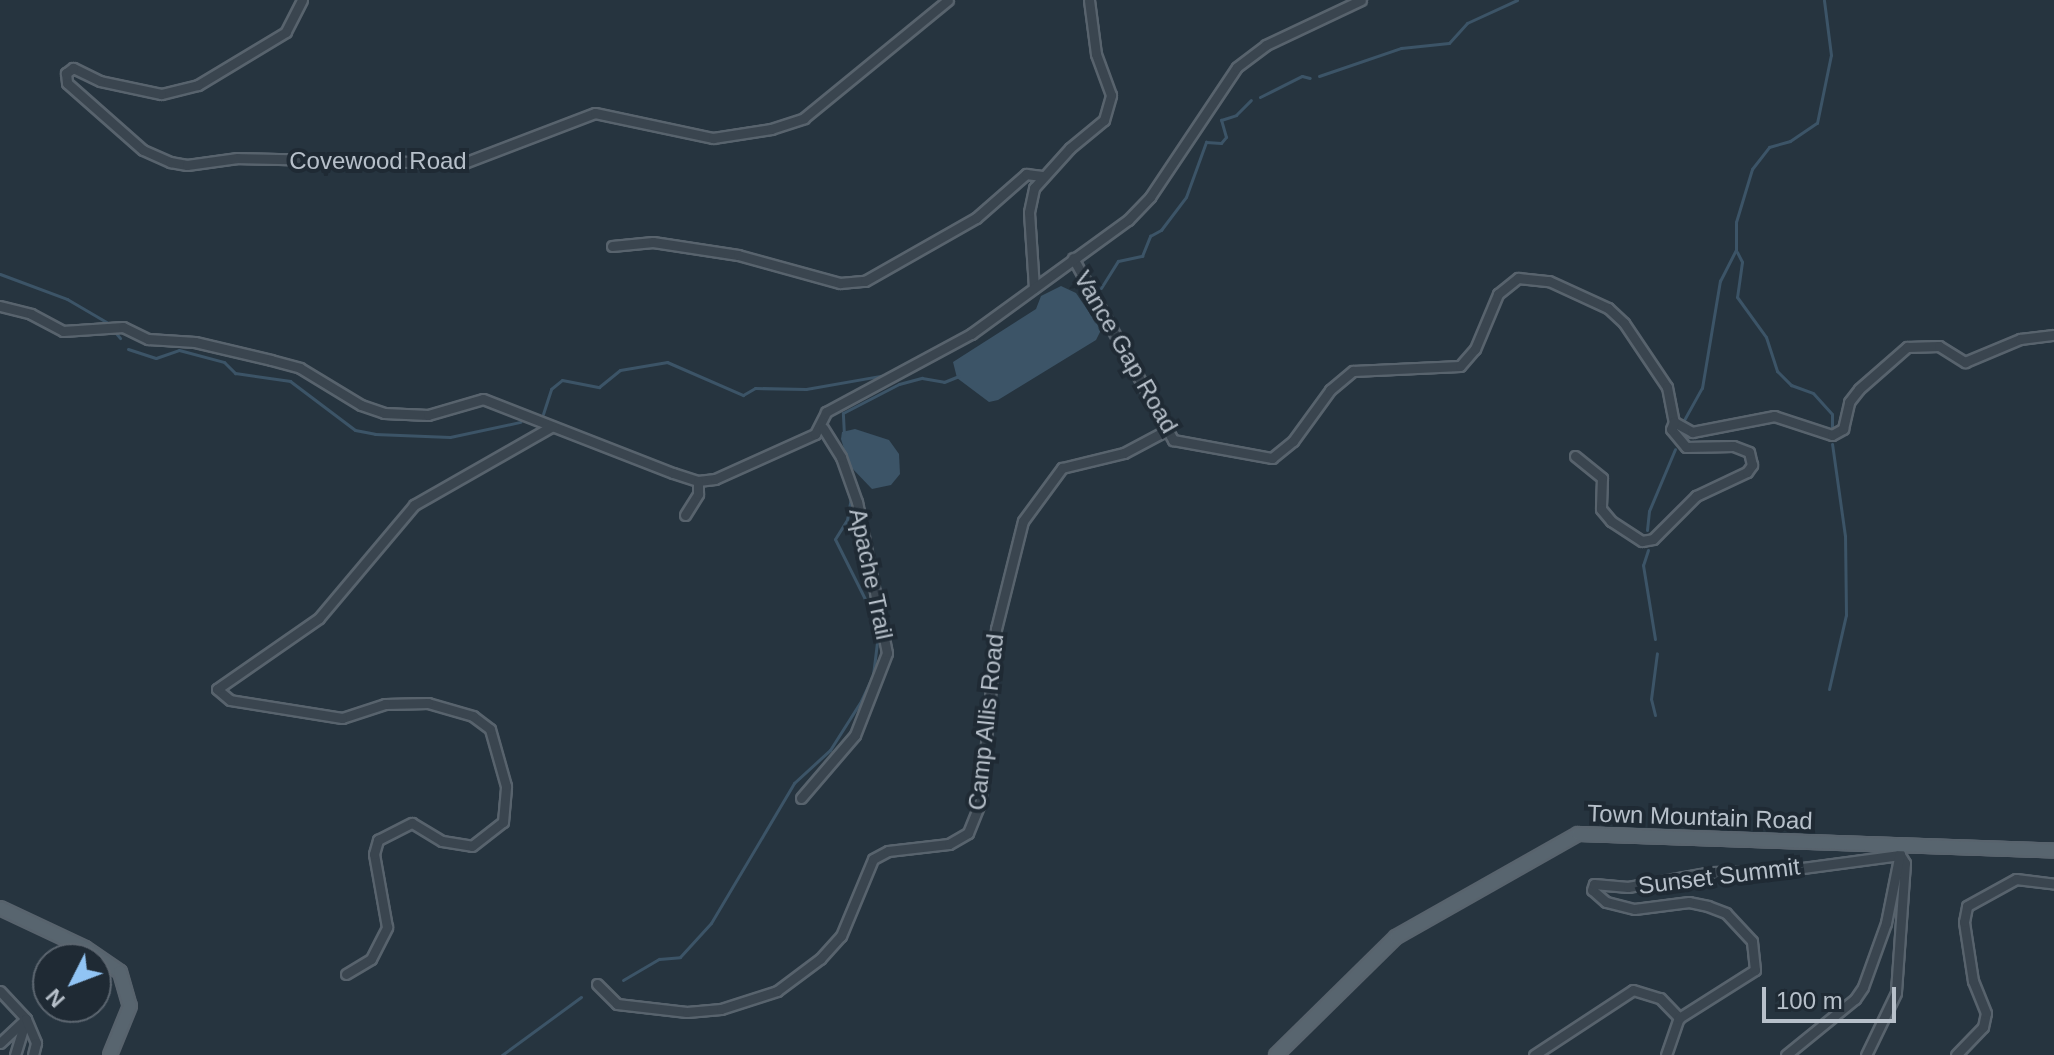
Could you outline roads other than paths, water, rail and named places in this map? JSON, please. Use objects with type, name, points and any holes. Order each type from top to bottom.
[{"type":"main road","name":"Town Mountain Road","points":[[1276,1055],[1396,937],[1566,838],[1607,833],[1901,851],[2054,851]]},
{"type":"main road","points":[[0,908],[85,948],[120,972],[130,1006],[110,1055]]},
{"type":"street","name":"Covewood Road","points":[[302,0],[286,32],[198,85],[161,94],[112,84],[73,68],[66,73],[67,83],[143,150],[170,162],[464,163],[595,113],[713,138],[771,129],[804,118],[948,0]]},
{"type":"street","points":[[1034,288],[1029,212],[1042,176],[1104,120],[1110,83],[1096,54],[1089,0]]},
{"type":"street","points":[[0,306],[31,314],[63,331],[123,327],[148,339],[195,342],[300,368],[361,405],[384,413],[428,415],[483,399],[698,481],[729,475],[823,428],[826,412],[942,353],[1140,209],[1210,101],[1243,62],[1361,0]]},
{"type":"street","points":[[612,246],[653,242],[738,255],[840,283],[865,281],[976,218],[1026,174],[1042,176]]},
{"type":"street","name":"Vance Gap Road","points":[[1073,258],[1173,440],[1204,449],[1272,458],[1293,441],[1330,390],[1353,371],[1460,366],[1475,349],[1498,294],[1518,278],[1529,276],[1608,308],[1620,319],[1667,387],[1674,422]]},
{"type":"street","points":[[1575,456],[1602,478],[1601,509],[1611,521],[1642,541],[1653,539],[1696,496],[1747,472],[1752,465],[1749,452],[1733,446],[1686,447],[1671,429],[1674,422],[1692,432],[1774,416],[1832,435],[1843,429],[1859,389],[1907,347],[1939,346],[1965,362],[2020,339],[2054,335]]},
{"type":"street","points":[[346,974],[371,959],[387,927],[374,854],[378,840],[412,823],[442,841],[472,846],[503,822],[506,786],[490,729],[473,716],[428,703],[385,704],[342,718],[230,700],[217,689],[319,618],[414,505],[551,427]]},
{"type":"street","name":"Apache Trail","points":[[801,798],[855,735],[887,653],[857,502],[841,457],[823,428]]},
{"type":"street","name":"Camp Allis Road","points":[[597,984],[617,1004],[687,1012],[721,1009],[777,991],[820,959],[841,936],[873,859],[888,851],[949,844],[968,833],[981,800],[998,615],[1023,521],[1062,468],[1124,453],[1167,430]]},
{"type":"street","points":[[685,515],[698,494],[698,481]]},
{"type":"street","points":[[1786,1055],[1855,999],[1863,987],[1886,923],[1901,851]]},
{"type":"street","points":[[1866,1055],[1896,993],[1905,863],[1901,851]]},
{"type":"street","name":"Sunset Summit","points":[[1679,1018],[1755,970],[1752,941],[1726,913],[1708,906],[1689,902],[1634,909],[1606,902],[1592,890],[1594,884],[1628,887],[1711,872],[1780,871],[1901,851]]},
{"type":"street","points":[[1956,1055],[1983,1027],[1986,1013],[1973,981],[1964,922],[1967,906],[2016,879],[2054,884]]},
{"type":"street","points":[[1534,1055],[1633,990],[1660,998],[1679,1018],[1666,1055]]},
{"type":"street","points":[[0,991],[26,1019],[36,1043],[33,1055]]},
{"type":"street","points":[[0,1043],[26,1019]]},
{"type":"street","points":[[15,1055],[26,1019]]},
{"type":"water","points":[[1061,286],[1076,293],[1101,330],[1096,340],[998,400],[989,402],[957,378],[953,362],[1036,309],[1041,296]]},
{"type":"water","points":[[855,429],[889,440],[899,454],[900,474],[891,485],[872,489],[849,465],[841,439],[842,432]]},
{"type":"waterway","points":[[1319,76],[1401,48],[1449,43],[1467,23],[1517,0]]},
{"type":"waterway","points":[[1684,420],[1702,388],[1720,281],[1736,250],[1736,222],[1752,169],[1769,147],[1790,141],[1817,123],[1831,55],[1824,0]]},
{"type":"waterway","points":[[1260,97],[1302,76],[1310,78]]},
{"type":"waterway","points":[[1101,288],[1118,261],[1142,256],[1150,236],[1161,230],[1186,197],[1206,142],[1221,143],[1226,137],[1221,120],[1236,115],[1251,100]]},
{"type":"waterway","points":[[1737,252],[1742,262],[1737,297],[1766,337],[1777,371],[1791,385],[1813,393],[1832,414],[1832,427]]},
{"type":"waterway","points":[[0,274],[67,299],[108,323]]},
{"type":"waterway","points":[[115,332],[120,338]]},
{"type":"waterway","points":[[128,349],[156,358],[179,350],[224,362],[235,373],[290,381],[355,430],[375,434],[450,437],[520,422]]},
{"type":"waterway","points":[[543,414],[551,389],[562,380],[599,387],[620,370],[667,362],[743,395],[755,388],[806,389],[885,375]]},
{"type":"waterway","points":[[844,435],[843,413],[899,384],[922,378],[944,382],[959,376]]},
{"type":"waterway","points":[[1829,689],[1846,615],[1845,536],[1832,444]]},
{"type":"waterway","points":[[1647,530],[1649,511],[1675,449]]},
{"type":"waterway","points":[[623,980],[659,959],[680,957],[711,923],[794,783],[830,750],[861,701],[873,675],[877,642],[870,609],[835,539],[847,520],[851,497]]},
{"type":"waterway","points":[[1648,550],[1643,565],[1655,639]]},
{"type":"waterway","points":[[1655,715],[1651,699],[1657,653]]},
{"type":"waterway","points":[[502,1055],[581,997]]}]
